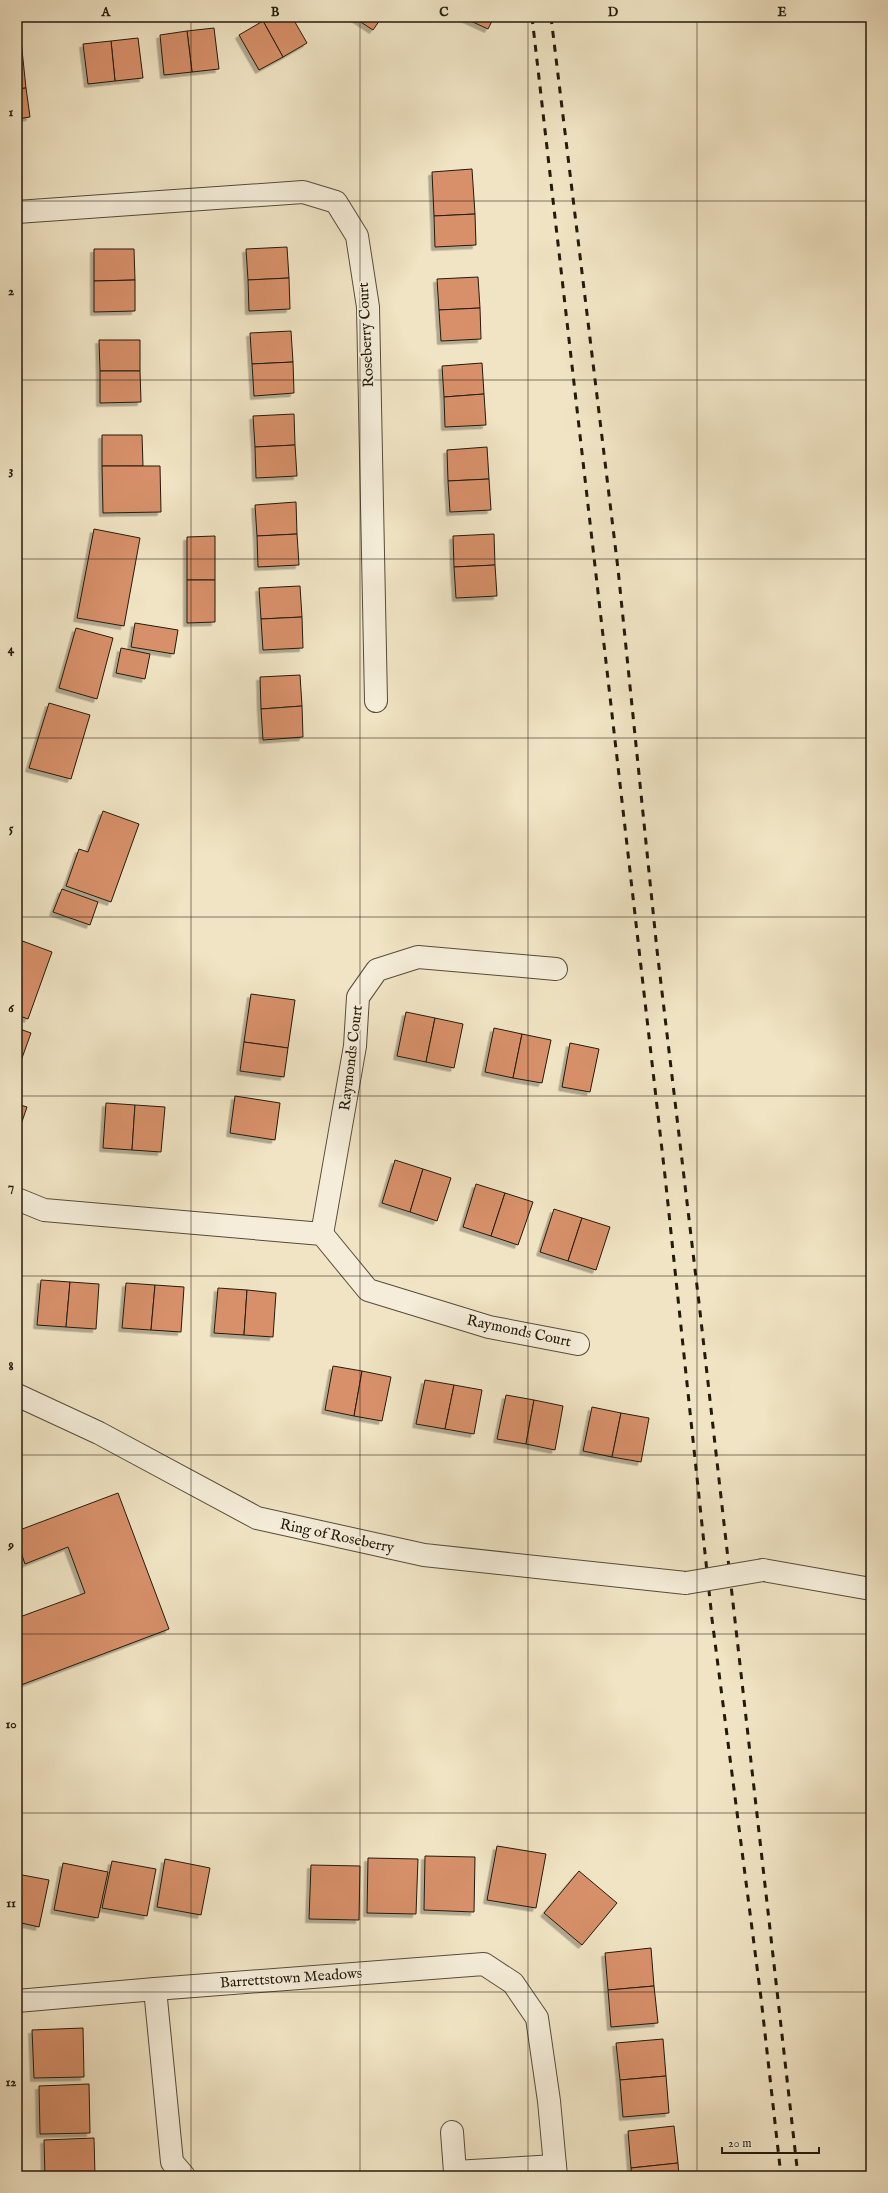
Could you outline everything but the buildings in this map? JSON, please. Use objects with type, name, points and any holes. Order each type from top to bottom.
[{"type":"street","name":"Roseberry Court","points":[[17,212],[303,192],[336,202],[358,236],[368,306],[376,701]]},
{"type":"street","name":"Raymonds Court","points":[[556,970],[418,957],[377,970],[358,997],[355,1046],[322,1234],[368,1290],[489,1327],[578,1344]]},
{"type":"street","points":[[17,1199],[44,1210],[322,1234]]},
{"type":"street","name":"Ring of Roseberry","points":[[17,1395],[99,1433],[257,1518],[424,1555],[686,1583],[763,1570],[871,1589]]},
{"type":"street","name":"Barrettstown Meadows","points":[[17,2001],[155,1988],[484,1964],[513,1982],[537,2018],[549,2101],[555,2171]]},
{"type":"street","points":[[155,1988],[172,2162],[184,2176]]},
{"type":"street","points":[[452,2132],[455,2172],[555,2171]]},
{"type":"railway","points":[[532,17],[665,1176],[712,1619],[761,1998],[781,2176]]},
{"type":"railway","points":[[551,17],[618,569],[657,950],[699,1303],[798,2176]]}]
